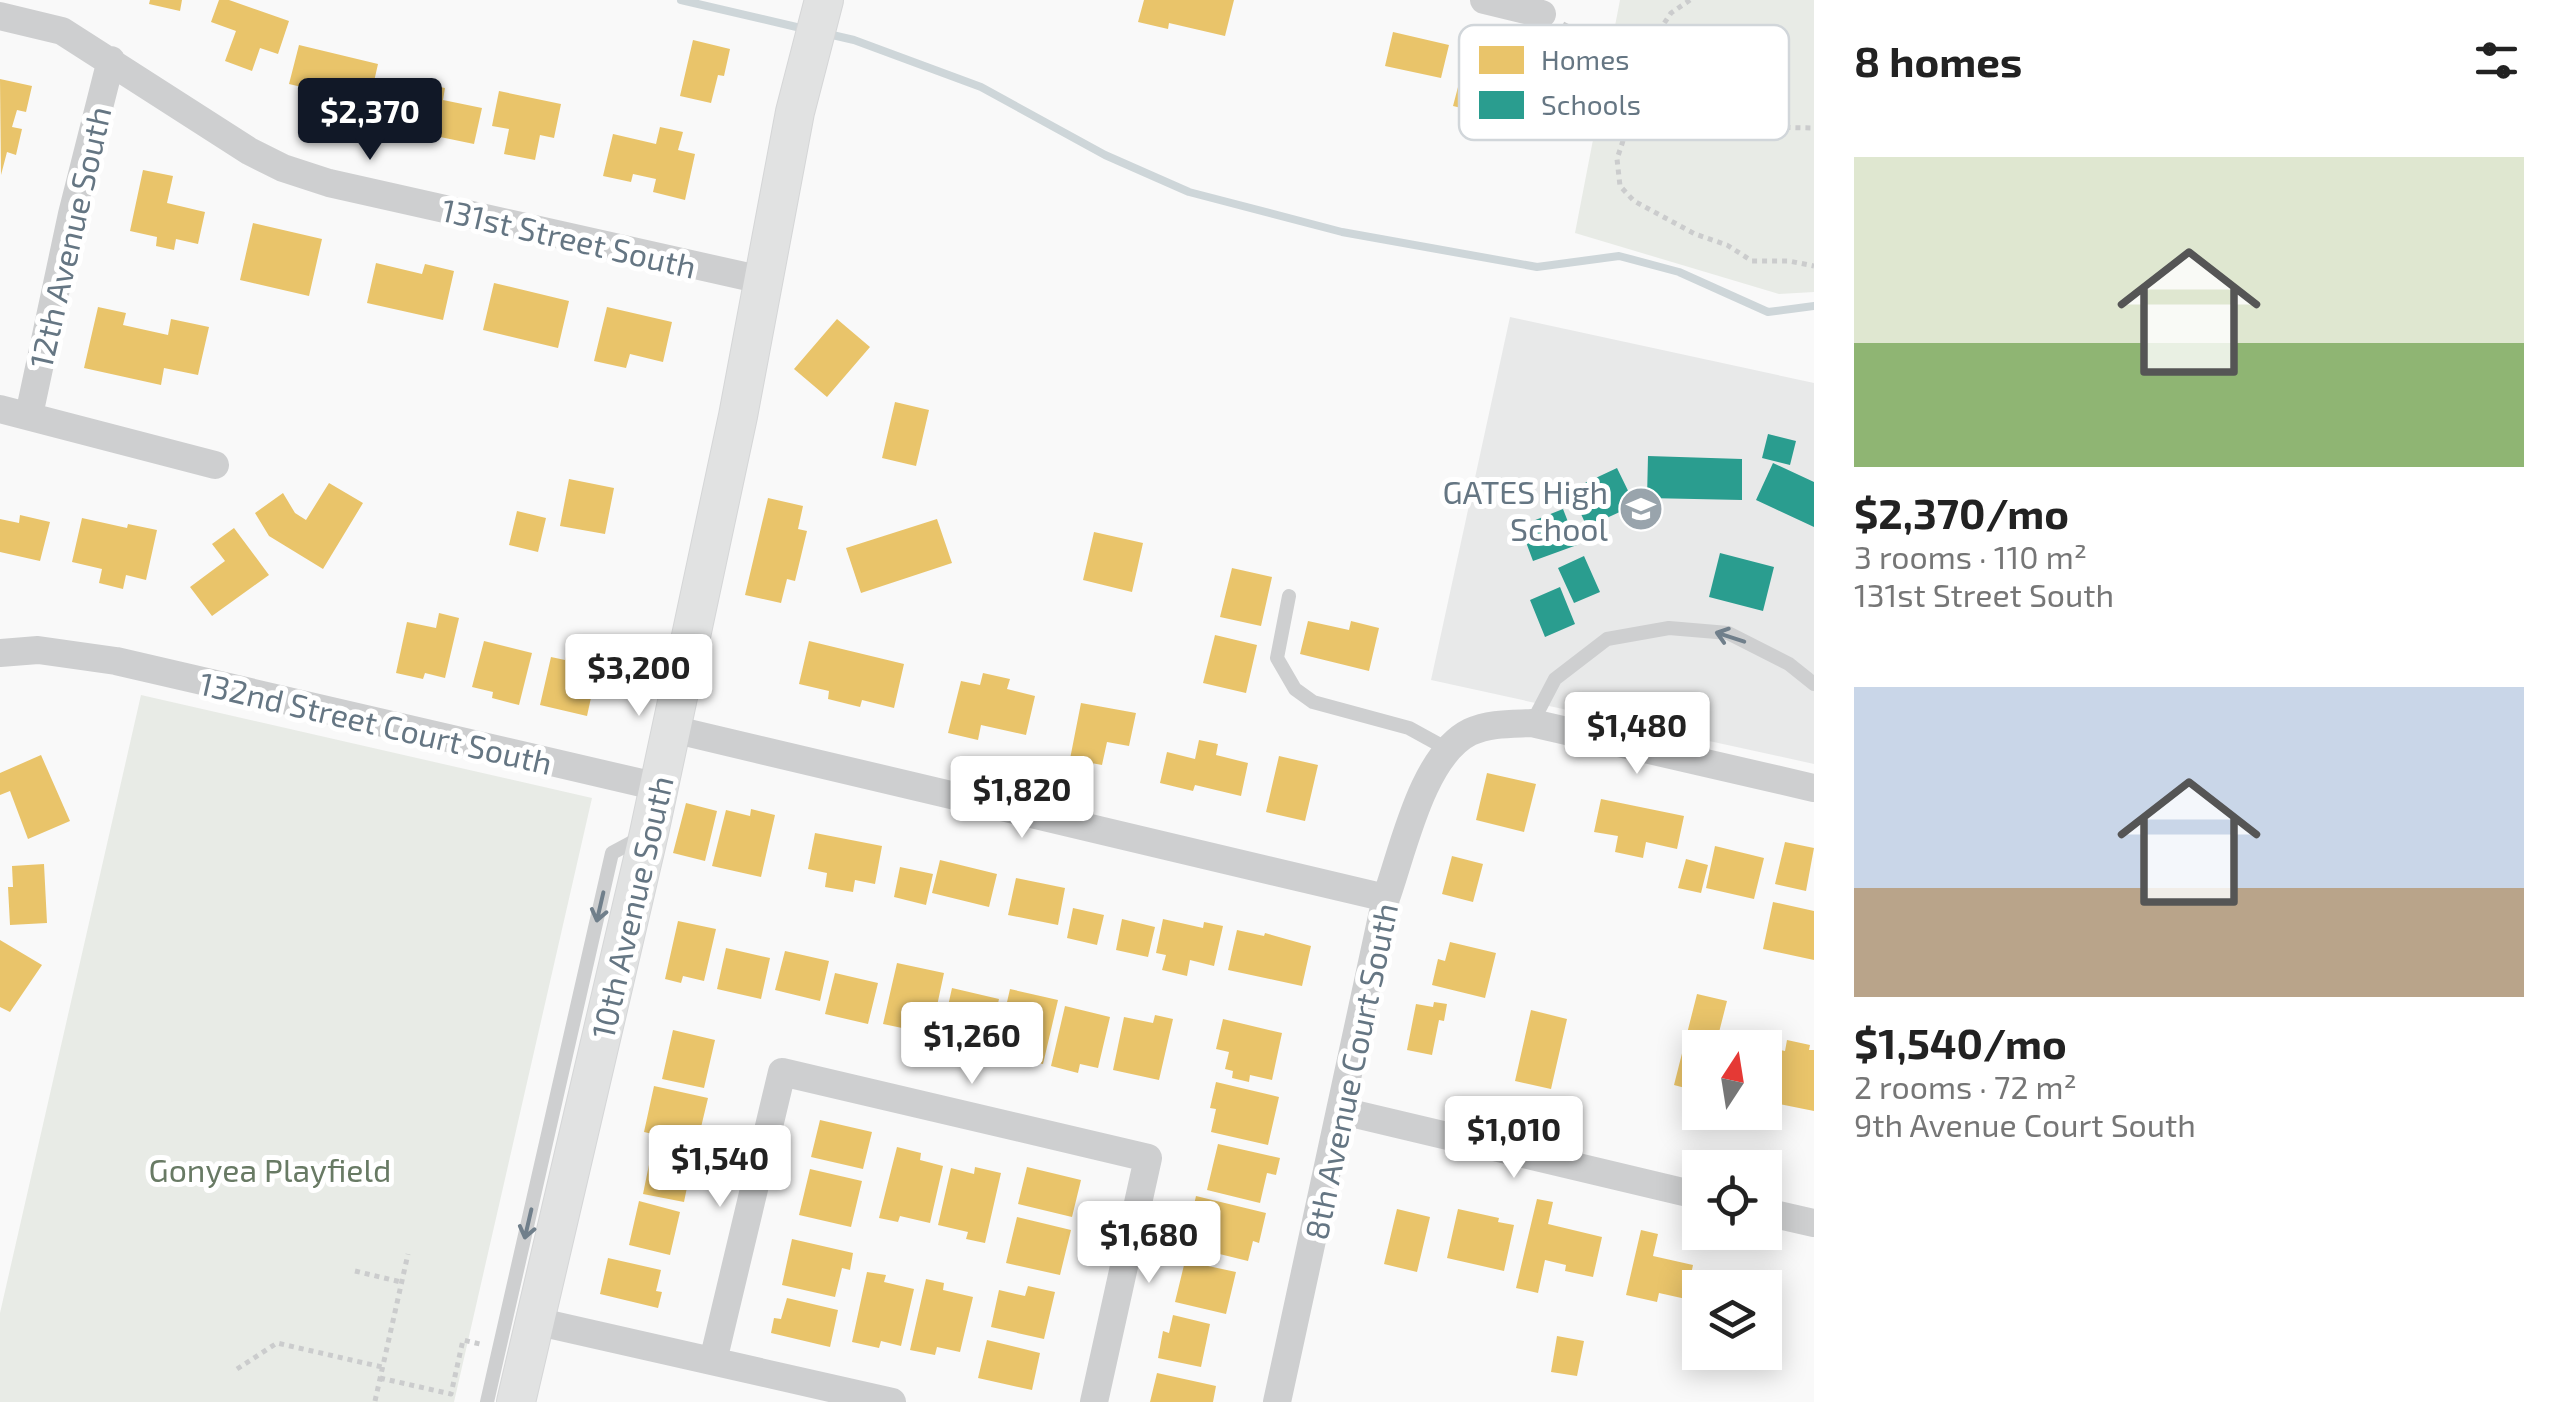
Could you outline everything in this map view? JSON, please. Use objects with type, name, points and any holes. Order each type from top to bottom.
[{"type":"street","points":[[1484,0],[1542,14]]},
{"type":"street","name":"10th Avenue South","points":[[516,1402],[521,1318],[649,832],[738,416],[795,112],[823,6]]},
{"type":"street","name":"131st Street South","points":[[0,16],[62,31],[249,151],[283,168],[329,183],[762,280]]},
{"type":"street","name":"12th Avenue South","points":[[29,415],[72,214],[111,60]]},
{"type":"street","points":[[0,409],[216,465]]},
{"type":"street","name":"132nd Street Court South","points":[[0,652],[38,650],[93,657],[659,787]]},
{"type":"street","points":[[1449,750],[1474,730],[1532,722],[1814,788]]},
{"type":"street","points":[[672,728],[1386,898]]},
{"type":"street","name":"8th Avenue Court South","points":[[1277,1402],[1386,898],[1404,836],[1426,785],[1449,750]]},
{"type":"street","points":[[713,1361],[782,1072],[1148,1158],[1094,1402]]},
{"type":"street","points":[[1342,1110],[1682,1192]]},
{"type":"street","points":[[1782,1216],[1814,1223]]},
{"type":"street","points":[[521,1318],[892,1402]]},
{"type":"lane","points":[[1289,596],[1277,658],[1296,689],[1313,702],[1408,728],[1449,750]]},
{"type":"lane","points":[[1532,722],[1555,678],[1607,638],[1669,628],[1728,633],[1788,664],[1814,684]]},
{"type":"lane","points":[[487,1402],[500,1348],[521,1318]]},
{"type":"path","points":[[1663,25],[1690,0]]},
{"type":"path","points":[[1542,14],[1565,25]]},
{"type":"path","points":[[1789,127],[1814,128]]},
{"type":"path","points":[[1624,140],[1616,176],[1626,194],[1752,262],[1789,261],[1814,266]]},
{"type":"path","points":[[375,1401],[408,1254]]},
{"type":"path","points":[[355,1272],[402,1282]]},
{"type":"path","points":[[380,1378],[452,1394],[463,1340],[500,1348]]},
{"type":"path","points":[[237,1369],[277,1343],[382,1367]]},
{"type":"shaded area","name":"GATES High School","points":[[1510,317],[1814,383],[1814,764],[1431,680]]},
{"type":"green space","points":[[1620,0],[1814,0],[1814,292],[1779,294],[1575,233],[1593,140],[1789,140],[1789,25],[1615,25]]},
{"type":"green space","name":"Gonyea Playfield","points":[[141,695],[592,798],[454,1402],[0,1402],[0,1313]]},
{"type":"building: Homes","points":[[150,0],[182,0],[180,11],[149,4]]},
{"type":"building: Homes","points":[[219,0],[289,21],[278,54],[260,48],[252,71],[225,61],[236,31],[211,22]]},
{"type":"building: Homes","points":[[1144,0],[1234,0],[1225,36],[1169,23],[1168,29],[1138,22]]},
{"type":"building: Homes","points":[[1393,32],[1449,45],[1441,78],[1385,66]]},
{"type":"building: Homes","points":[[693,40],[730,49],[724,76],[718,75],[711,103],[680,96]]},
{"type":"building: Homes","points":[[299,45],[378,64],[365,121],[331,113],[335,95],[289,84]]},
{"type":"building: Homes","points":[[0,79],[32,86],[26,112],[17,110],[12,127],[22,129],[16,155],[7,152],[1,175]]},
{"type":"building: Homes","points":[[420,83],[445,88],[443,100],[482,108],[474,144],[387,126],[395,89],[418,93]]},
{"type":"building: Homes","points":[[1459,83],[1459,107],[1453,106]]},
{"type":"building: Homes","points":[[499,91],[561,104],[554,138],[540,135],[535,160],[504,154],[509,129],[492,126]]},
{"type":"building: Homes","points":[[660,127],[683,132],[678,150],[695,154],[685,200],[653,192],[656,179],[633,174],[631,182],[603,176],[613,134],[656,144]]},
{"type":"building: Homes","points":[[143,170],[173,176],[167,203],[205,212],[198,244],[176,239],[174,250],[156,246],[157,237],[130,231]]},
{"type":"building: Homes","points":[[253,223],[322,239],[309,296],[240,280]]},
{"type":"building: Homes","points":[[376,263],[422,274],[425,264],[454,271],[443,320],[367,303]]},
{"type":"building: Homes","points":[[494,283],[569,301],[558,348],[483,330]]},
{"type":"building: Homes","points":[[98,307],[126,313],[123,325],[168,335],[171,319],[209,327],[198,375],[164,368],[161,385],[84,368]]},
{"type":"building: Homes","points":[[607,307],[672,322],[663,362],[630,354],[626,368],[594,361]]},
{"type":"building: Homes","points":[[837,319],[870,347],[827,397],[794,369]]},
{"type":"building: Homes","points":[[895,402],[929,410],[916,466],[882,458]]},
{"type":"building: Homes","points":[[569,479],[614,488],[605,534],[560,526]]},
{"type":"building: Homes","points":[[329,483],[363,503],[323,569],[269,536],[255,513],[283,493],[295,513],[306,520]]},
{"type":"building: Homes","points":[[768,498],[803,506],[798,529],[807,531],[795,581],[787,579],[781,603],[745,595]]},
{"type":"building: Homes","points":[[517,511],[546,518],[538,552],[509,545]]},
{"type":"building: Homes","points":[[20,515],[50,522],[40,561],[0,552],[0,519],[19,523]]},
{"type":"building: Homes","points":[[82,518],[157,530],[146,580],[126,575],[123,589],[99,583],[102,569],[72,562]]},
{"type":"building: Homes","points":[[937,519],[952,563],[861,593],[846,548]]},
{"type":"building: Homes","points":[[234,528],[269,575],[212,616],[190,587],[225,561],[212,544]]},
{"type":"building: Homes","points":[[1094,532],[1143,543],[1132,592],[1083,580]]},
{"type":"building: Homes","points":[[1232,568],[1272,577],[1261,626],[1220,617]]},
{"type":"building: Homes","points":[[439,613],[459,618],[445,678],[425,673],[423,679],[396,673],[407,622],[436,628]]},
{"type":"building: Homes","points":[[1308,621],[1349,630],[1351,621],[1379,628],[1369,671],[1300,654]]},
{"type":"building: Homes","points":[[1215,635],[1257,645],[1246,693],[1203,683]]},
{"type":"building: Homes","points":[[484,641],[532,653],[519,705],[492,698],[493,692],[472,687]]},
{"type":"building: Homes","points":[[809,641],[904,664],[894,708],[862,700],[860,707],[828,699],[829,691],[799,684]]},
{"type":"building: Homes","points":[[569,645],[601,652],[587,716],[540,705],[551,657],[565,660]]},
{"type":"building: Homes","points":[[983,673],[1010,679],[1007,689],[1035,696],[1026,735],[981,725],[978,740],[948,733],[961,681],[980,685]]},
{"type":"building: Homes","points":[[1081,703],[1136,713],[1129,746],[1107,742],[1102,765],[1070,759]]},
{"type":"building: Homes","points":[[1199,740],[1218,744],[1216,755],[1248,763],[1241,796],[1195,785],[1193,791],[1160,783],[1167,752],[1195,759]]},
{"type":"building: Homes","points":[[41,755],[70,821],[28,839],[10,791],[0,795],[0,773]]},
{"type":"building: Homes","points":[[1279,756],[1318,765],[1305,821],[1266,812]]},
{"type":"building: Homes","points":[[1487,773],[1536,784],[1524,832],[1476,820]]},
{"type":"building: Homes","points":[[1601,799],[1684,816],[1677,849],[1646,842],[1643,858],[1615,852],[1618,836],[1594,832]]},
{"type":"building: Homes","points":[[686,803],[717,811],[705,861],[673,853]]},
{"type":"building: Homes","points":[[751,809],[775,815],[761,877],[712,866],[726,810],[750,816]]},
{"type":"building: Homes","points":[[815,833],[882,846],[875,884],[855,880],[853,892],[825,887],[827,873],[808,869]]},
{"type":"building: Homes","points":[[1785,842],[1814,848],[1806,891],[1775,884]]},
{"type":"building: Homes","points":[[1715,846],[1764,858],[1754,899],[1706,888]]},
{"type":"building: Homes","points":[[1452,856],[1483,864],[1473,902],[1442,894]]},
{"type":"building: Homes","points":[[1686,859],[1708,865],[1701,893],[1678,888]]},
{"type":"building: Homes","points":[[940,860],[997,874],[989,907],[932,893]]},
{"type":"building: Homes","points":[[44,864],[47,923],[10,925],[8,887],[13,887],[12,866]]},
{"type":"building: Homes","points":[[900,867],[933,874],[926,905],[894,897]]},
{"type":"building: Homes","points":[[1016,878],[1065,888],[1058,925],[1008,915]]},
{"type":"building: Homes","points":[[1773,902],[1814,911],[1814,960],[1763,949]]},
{"type":"building: Homes","points":[[1073,908],[1104,915],[1097,945],[1067,938]]},
{"type":"building: Homes","points":[[1122,919],[1155,927],[1148,957],[1116,950]]},
{"type":"building: Homes","points":[[1163,919],[1203,928],[1204,922],[1223,926],[1214,966],[1190,960],[1187,976],[1162,970],[1166,955],[1156,953]]},
{"type":"building: Homes","points":[[678,921],[716,929],[704,981],[683,976],[681,983],[665,979]]},
{"type":"building: Homes","points":[[1237,930],[1311,946],[1302,986],[1228,970]]},
{"type":"building: Homes","points":[[0,940],[42,965],[10,1012],[0,1007]]},
{"type":"building: Homes","points":[[1450,942],[1496,953],[1485,998],[1432,985],[1438,959],[1445,961]]},
{"type":"building: Homes","points":[[726,948],[770,958],[761,999],[717,989]]},
{"type":"building: Homes","points":[[785,951],[829,961],[820,1001],[775,990]]},
{"type":"building: Homes","points":[[897,963],[944,973],[931,1034],[883,1024]]},
{"type":"building: Homes","points":[[835,973],[878,983],[868,1024],[825,1014]]},
{"type":"building: Homes","points":[[952,988],[999,999],[987,1052],[940,1042]]},
{"type":"building: Homes","points":[[1010,989],[1058,1000],[1043,1064],[1017,1058],[1019,1051],[997,1046]]},
{"type":"building: Homes","points":[[1697,994],[1727,1001],[1720,1030],[1688,1030]]},
{"type":"building: Homes","points":[[1434,1002],[1447,1004],[1444,1021],[1439,1020],[1432,1055],[1407,1050],[1416,1004],[1433,1007]]},
{"type":"building: Homes","points":[[1065,1006],[1110,1017],[1098,1068],[1080,1064],[1078,1073],[1051,1066]]},
{"type":"building: Homes","points":[[1531,1010],[1567,1019],[1551,1089],[1515,1081]]},
{"type":"building: Homes","points":[[1155,1015],[1173,1019],[1159,1080],[1113,1070],[1124,1017],[1153,1023]]},
{"type":"building: Homes","points":[[1223,1019],[1282,1033],[1272,1080],[1250,1075],[1249,1082],[1232,1078],[1233,1071],[1225,1069],[1229,1052],[1216,1049]]},
{"type":"building: Homes","points":[[673,1030],[715,1040],[704,1088],[662,1079]]},
{"type":"building: Homes","points":[[1787,1040],[1810,1045],[1809,1050],[1814,1050],[1814,1111],[1782,1104],[1782,1050]]},
{"type":"building: Homes","points":[[1682,1053],[1682,1087],[1674,1085]]},
{"type":"building: Homes","points":[[1216,1082],[1279,1097],[1268,1145],[1211,1132],[1216,1109],[1210,1108]]},
{"type":"building: Homes","points":[[654,1086],[708,1098],[697,1144],[644,1132]]},
{"type":"building: Homes","points":[[820,1120],[872,1132],[863,1169],[811,1157]]},
{"type":"building: Homes","points":[[1218,1144],[1280,1158],[1276,1175],[1267,1173],[1260,1203],[1207,1190]]},
{"type":"building: Homes","points":[[897,1147],[921,1153],[920,1160],[943,1166],[930,1223],[900,1216],[898,1222],[879,1218]]},
{"type":"building: Homes","points":[[652,1150],[693,1158],[684,1202],[643,1194]]},
{"type":"building: Homes","points":[[975,1167],[1001,1173],[985,1243],[966,1239],[968,1232],[938,1225],[951,1168],[974,1174]]},
{"type":"building: Homes","points":[[1027,1167],[1081,1180],[1072,1217],[1018,1204]]},
{"type":"building: Homes","points":[[810,1169],[862,1181],[851,1227],[799,1215]]},
{"type":"building: Homes","points":[[1196,1196],[1266,1213],[1259,1243],[1253,1241],[1248,1261],[1191,1247],[1197,1224],[1190,1222]]},
{"type":"building: Homes","points":[[1537,1199],[1553,1202],[1548,1224],[1602,1237],[1593,1277],[1565,1271],[1566,1265],[1545,1260],[1538,1293],[1516,1288]]},
{"type":"building: Homes","points":[[639,1201],[680,1212],[670,1255],[629,1245]]},
{"type":"building: Homes","points":[[1397,1209],[1430,1217],[1417,1272],[1384,1264]]},
{"type":"building: Homes","points":[[1458,1209],[1514,1225],[1504,1271],[1447,1258]]},
{"type":"building: Homes","points":[[1017,1217],[1071,1230],[1060,1275],[1006,1263]]},
{"type":"building: Homes","points":[[1641,1230],[1658,1234],[1653,1256],[1693,1265],[1692,1270],[1682,1270],[1682,1298],[1659,1293],[1657,1302],[1626,1295]]},
{"type":"building: Homes","points":[[792,1239],[853,1253],[850,1270],[842,1268],[835,1297],[782,1285]]},
{"type":"building: Homes","points":[[608,1258],[661,1270],[656,1291],[662,1292],[658,1308],[600,1294]]},
{"type":"building: Homes","points":[[1185,1261],[1236,1272],[1226,1314],[1175,1302]]},
{"type":"building: Homes","points":[[867,1272],[886,1275],[884,1282],[914,1289],[901,1346],[881,1341],[879,1348],[852,1342]]},
{"type":"building: Homes","points":[[926,1279],[944,1283],[943,1290],[973,1297],[960,1352],[937,1347],[935,1355],[910,1350]]},
{"type":"building: Homes","points":[[1028,1286],[1055,1292],[1044,1339],[991,1327],[999,1290],[1025,1296]]},
{"type":"building: Homes","points":[[787,1298],[838,1310],[830,1347],[771,1333],[774,1318],[781,1319]]},
{"type":"building: Homes","points":[[1173,1315],[1210,1324],[1201,1367],[1158,1358],[1163,1331],[1169,1333]]},
{"type":"building: Homes","points":[[1557,1336],[1584,1341],[1577,1376],[1551,1372]]},
{"type":"building: Homes","points":[[987,1340],[1040,1353],[1032,1390],[978,1378]]},
{"type":"building: Homes","points":[[1157,1373],[1216,1386],[1213,1402],[1150,1402]]},
{"type":"building: Schools","points":[[1768,434],[1796,441],[1790,465],[1762,458]]},
{"type":"building: Schools","points":[[1648,456],[1742,459],[1742,500],[1647,498]]},
{"type":"building: Schools","points":[[1773,463],[1814,482],[1814,527],[1756,500]]},
{"type":"building: Schools","points":[[1617,468],[1635,505],[1587,527],[1570,490]]},
{"type":"building: Schools","points":[[1563,509],[1577,545],[1533,561],[1520,526]]},
{"type":"building: Schools","points":[[1720,553],[1774,567],[1763,611],[1709,597]]},
{"type":"building: Schools","points":[[1584,556],[1600,592],[1574,603],[1558,568]]},
{"type":"building: Schools","points":[[1560,587],[1575,624],[1545,637],[1530,600]]},
{"type":"waterway","points":[[681,0],[805,29]]},
{"type":"waterway","points":[[828,34],[981,87],[1105,155],[1189,192],[1342,232],[1537,267],[1619,256],[1679,272],[1768,312],[1814,306]]},
{"type":"place","name":"GATES High School","points":[[1641,509]]}]
